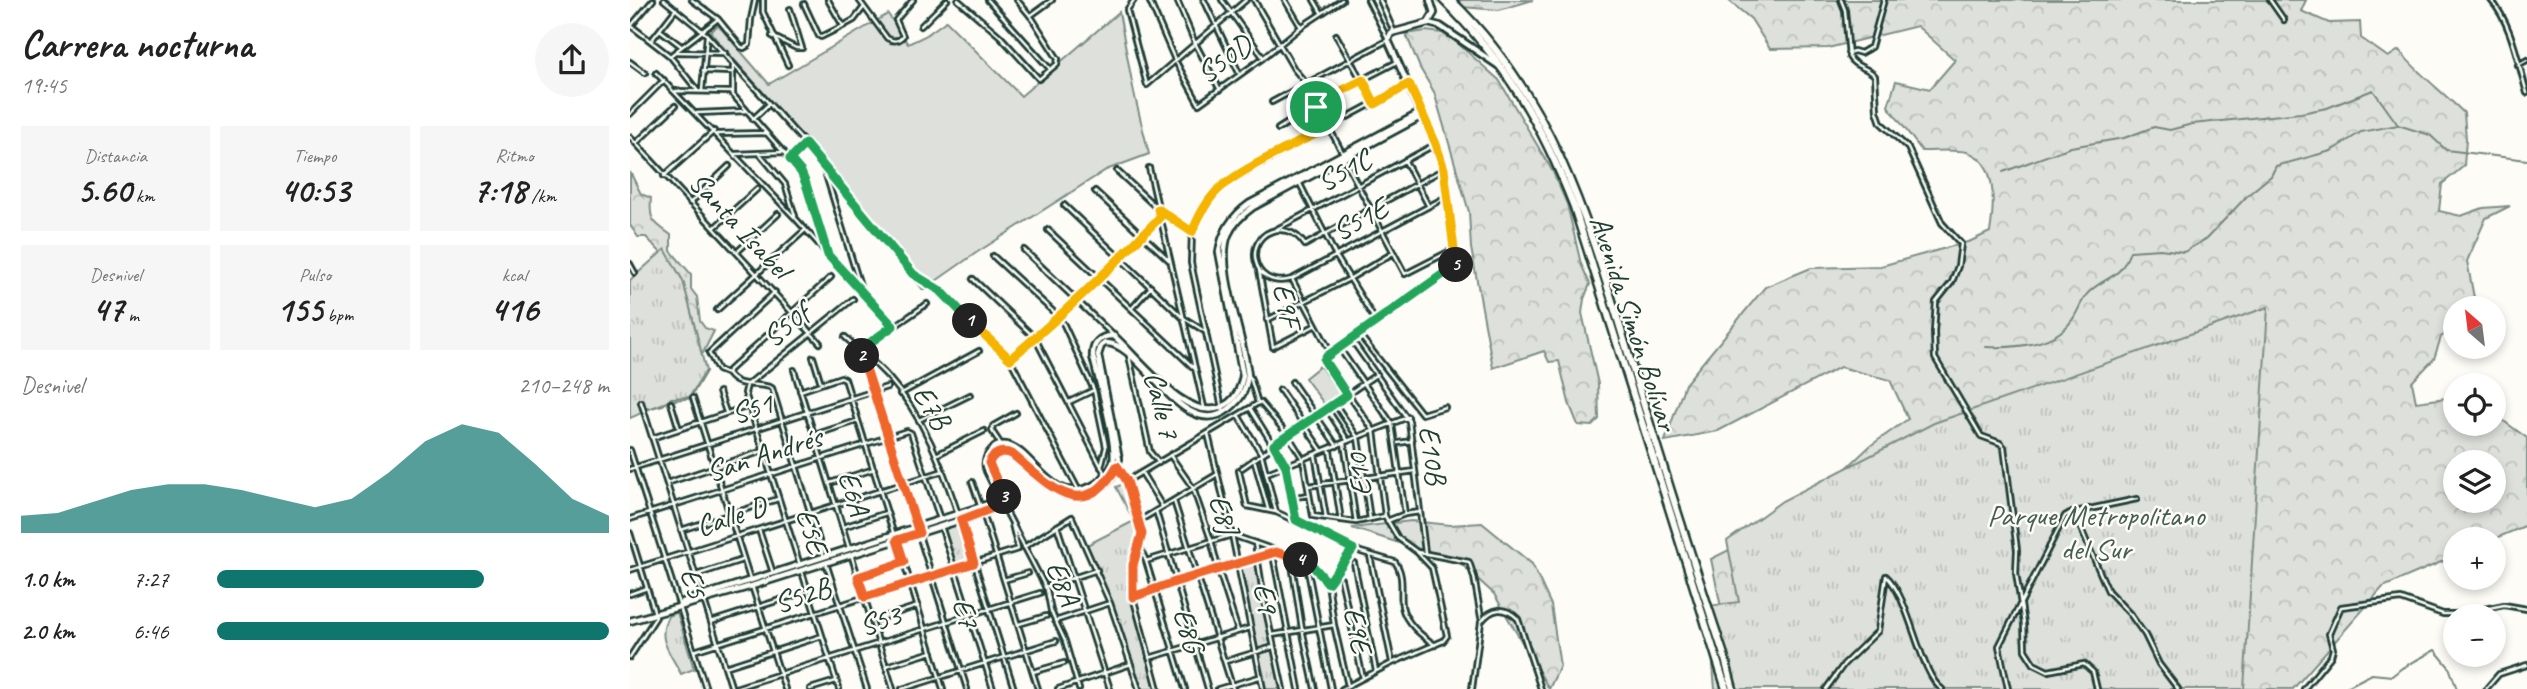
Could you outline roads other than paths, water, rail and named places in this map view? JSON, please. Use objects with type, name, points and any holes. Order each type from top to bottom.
[{"type":"highway","name":"Avenida Simón Bolívar","points":[[1443,0],[1476,34],[1502,68],[1537,123],[1561,174],[1724,655],[1733,689]]},
{"type":"highway","name":"Avenida Simón Bolívar","points":[[1451,0],[1497,50],[1525,90],[1556,145],[1580,205],[1726,689]]},
{"type":"main road","points":[[1428,23],[1434,13],[1430,0]]},
{"type":"main road","points":[[1001,499],[985,466],[990,452],[1002,446],[1006,445],[1016,451],[1049,481],[1060,487],[1079,491],[1095,485],[1115,465],[1119,459],[1115,432],[1098,355],[1101,346],[1108,342],[1115,343],[1130,353],[1189,405],[1205,410],[1224,410],[1240,391],[1243,376],[1221,266],[1221,240],[1239,211],[1421,114],[1388,40],[1390,34],[1428,23],[1449,31],[1502,68]]},
{"type":"main road","points":[[751,583],[773,573],[826,563],[850,552],[982,510],[1003,495],[989,463],[998,453],[1005,451],[1047,484],[1066,495],[1083,496],[1099,489],[1111,478],[1115,465],[1093,351],[1101,338],[1114,336],[1187,409],[1206,416],[1224,410],[1245,392],[1248,374],[1226,267],[1229,234],[1242,214],[1298,181]]},
{"type":"main road","points":[[630,621],[680,605],[683,601],[703,598],[801,567],[824,556],[850,552]]},
{"type":"street","points":[[653,0],[631,25],[670,56],[700,90]]},
{"type":"street","points":[[664,0],[725,53],[822,162],[913,274],[945,295],[1010,359],[1079,491]]},
{"type":"street","points":[[692,0],[718,19],[741,47],[746,48],[749,45],[755,0]]},
{"type":"street","points":[[763,0],[763,12],[772,36],[788,65]]},
{"type":"street","points":[[828,0],[843,26]]},
{"type":"street","points":[[859,0],[887,38],[893,41],[903,36],[895,20],[913,0]]},
{"type":"street","points":[[920,26],[947,0]]},
{"type":"street","points":[[958,0],[1000,36],[1040,79],[1058,60],[1017,0]]},
{"type":"street","points":[[988,0],[1051,69]]},
{"type":"street","points":[[1030,16],[1052,0]]},
{"type":"street","points":[[1134,0],[1127,10],[1146,84],[1246,0]]},
{"type":"street","points":[[1149,0],[1175,60]]},
{"type":"street","points":[[1177,0],[1195,43],[1220,90]]},
{"type":"street","points":[[1204,0],[1240,74]]},
{"type":"street","points":[[1222,0],[1263,58]]},
{"type":"street","points":[[1254,0],[1294,69],[1306,82],[1316,107],[1405,274],[1452,250]]},
{"type":"street","points":[[1285,0],[1301,27]]},
{"type":"street","points":[[1314,0],[1322,13]]},
{"type":"street","name":"S50D","points":[[1175,60],[1199,104],[1301,27],[1342,0]]},
{"type":"street","points":[[1272,102],[1388,40],[1368,0]]},
{"type":"street","points":[[1380,0],[1394,32]]},
{"type":"street","points":[[1841,0],[1845,10],[1848,53],[1853,63],[1875,76],[1879,117],[1908,148],[1942,223],[1961,244],[1958,266],[1952,282],[1936,302],[1935,358],[1981,436],[2004,447],[2017,551],[2016,573],[2025,650],[2034,664],[2048,671],[2084,664],[2093,671],[2097,689]]},
{"type":"street","points":[[1848,53],[1861,52],[1871,47],[1884,0]]},
{"type":"street","points":[[2270,0],[2284,20]]},
{"type":"street","points":[[2491,0],[2508,30],[2527,93]]},
{"type":"street","points":[[2497,0],[2497,7]]},
{"type":"street","points":[[804,4],[820,37],[854,20],[864,6]]},
{"type":"street","points":[[651,41],[676,9]]},
{"type":"street","points":[[772,36],[796,48],[802,48],[790,9]]},
{"type":"street","points":[[670,56],[718,19]]},
{"type":"street","points":[[660,30],[681,46]]},
{"type":"street","points":[[700,90],[707,35]]},
{"type":"street","points":[[1336,35],[1375,104]]},
{"type":"street","points":[[675,52],[725,53]]},
{"type":"street","points":[[2518,65],[2527,60]]},
{"type":"street","points":[[630,62],[645,73]]},
{"type":"street","points":[[1278,129],[1331,96],[1398,62]]},
{"type":"street","points":[[733,65],[732,92],[801,172],[828,255]]},
{"type":"street","points":[[703,71],[733,72]]},
{"type":"street","points":[[656,73],[806,229],[893,326]]},
{"type":"street","points":[[630,114],[664,80]]},
{"type":"street","points":[[1224,410],[1191,263],[1192,232],[1204,206],[1215,192],[1230,180],[1409,84]]},
{"type":"street","points":[[674,91],[732,92]]},
{"type":"street","points":[[753,119],[768,104]]},
{"type":"street","points":[[636,143],[675,106]]},
{"type":"street","points":[[696,113],[746,111]]},
{"type":"street","points":[[1259,271],[1274,281],[1292,279],[1331,353],[1457,265],[1452,250],[1449,195],[1444,169],[1436,144],[1421,114]]},
{"type":"street","points":[[664,176],[715,132],[766,134]]},
{"type":"street","name":"Santa Isabel","points":[[630,137],[820,342]]},
{"type":"street","points":[[790,159],[805,144]]},
{"type":"street","name":"S51C","points":[[1272,231],[1436,144]]},
{"type":"street","points":[[735,154],[784,152]]},
{"type":"street","points":[[760,154],[785,184],[795,218]]},
{"type":"street","points":[[1405,161],[1429,206]]},
{"type":"street","points":[[822,162],[862,292]]},
{"type":"street","points":[[690,202],[730,166]]},
{"type":"street","points":[[1149,168],[1205,410]]},
{"type":"street","points":[[1272,231],[1291,232],[1305,245],[1444,169]]},
{"type":"street","points":[[1117,171],[1158,209],[1192,232]]},
{"type":"street","points":[[1298,181],[1336,256],[1375,321]]},
{"type":"street","points":[[714,228],[757,189]]},
{"type":"street","points":[[1095,191],[1170,261]]},
{"type":"street","name":"S51E","points":[[1292,279],[1449,195]]},
{"type":"street","points":[[1063,205],[1182,317],[1206,332]]},
{"type":"street","points":[[737,252],[778,214]]},
{"type":"street","points":[[1010,359],[1059,317],[1160,217]]},
{"type":"street","points":[[717,310],[806,229]]},
{"type":"street","points":[[1048,230],[1194,368]]},
{"type":"street","name":"E9F","points":[[1272,231],[1264,236],[1255,251],[1255,260],[1273,347],[1316,325]]},
{"type":"street","points":[[1024,250],[1114,336]]},
{"type":"street","points":[[1267,320],[1349,279],[1393,253]]},
{"type":"street","points":[[993,256],[1059,317],[1094,390],[1106,447],[1101,467]]},
{"type":"street","points":[[630,264],[635,273]]},
{"type":"street","points":[[775,292],[710,351],[710,357],[722,373],[729,372],[831,277]]},
{"type":"street","points":[[973,279],[1035,338],[1106,476]]},
{"type":"street","points":[[1132,308],[1151,287]]},
{"type":"street","name":"S50f","points":[[747,385],[853,299]]},
{"type":"street","points":[[860,350],[927,304]]},
{"type":"street","points":[[1358,333],[1422,414],[1445,407]]},
{"type":"street","name":"E7B","points":[[845,337],[890,379],[919,420],[936,455],[960,517],[1014,689]]},
{"type":"street","name":"E10B","points":[[1351,339],[1408,417],[1425,552]]},
{"type":"street","points":[[1339,348],[1392,424],[1405,514]]},
{"type":"street","name":"E7","points":[[860,350],[967,689]]},
{"type":"street","points":[[900,394],[979,351]]},
{"type":"street","name":"Calle 7","points":[[1130,353],[1150,452],[1159,463]]},
{"type":"street","name":"E10","points":[[1331,353],[1324,360],[1374,431],[1387,522]]},
{"type":"street","points":[[813,357],[821,383]]},
{"type":"street","name":"E6A","points":[[794,370],[893,689]]},
{"type":"street","points":[[729,372],[733,380],[772,388],[824,556]]},
{"type":"street","points":[[1248,374],[1259,402],[1288,435],[1303,459],[1312,515],[1356,522],[1385,516]]},
{"type":"street","points":[[1377,374],[1240,469],[1245,504],[1276,512],[1353,549],[1398,565],[1402,605],[1406,616],[1425,638],[1435,645]]},
{"type":"street","name":"S50f","points":[[800,391],[844,377],[852,399]]},
{"type":"street","points":[[1292,382],[1337,446]]},
{"type":"street","name":"E5E","points":[[747,385],[745,393],[839,689]]},
{"type":"street","name":"S51","points":[[630,469],[887,387]]},
{"type":"street","points":[[1068,403],[1094,390]]},
{"type":"street","points":[[1280,390],[1322,451]]},
{"type":"street","points":[[719,392],[726,413]]},
{"type":"street","points":[[919,420],[970,395]]},
{"type":"street","points":[[693,398],[785,689]]},
{"type":"street","points":[[852,399],[943,689]]},
{"type":"street","points":[[641,401],[732,689]]},
{"type":"street","points":[[1127,481],[1259,402]]},
{"type":"street","points":[[670,403],[679,429]]},
{"type":"street","points":[[1335,404],[1358,438],[1370,519]]},
{"type":"street","points":[[653,438],[749,406]]},
{"type":"street","points":[[1250,408],[1286,466],[1296,520]]},
{"type":"street","points":[[1327,409],[1346,442],[1356,522]]},
{"type":"street","points":[[1002,446],[992,431],[993,426],[1016,413]]},
{"type":"street","points":[[1238,415],[1261,453],[1276,512]]},
{"type":"street","points":[[1267,473],[1408,417]]},
{"type":"street","points":[[814,435],[859,421]]},
{"type":"street","name":"San Andrés","points":[[630,519],[907,431],[911,433],[926,477]]},
{"type":"street","points":[[936,455],[984,431]]},
{"type":"street","name":"E9","points":[[1208,434],[1238,562],[1263,689]]},
{"type":"street","points":[[1396,444],[1412,441]]},
{"type":"street","points":[[1329,449],[1341,520]]},
{"type":"street","name":"E5","points":[[630,450],[706,689]]},
{"type":"street","points":[[667,483],[764,451]]},
{"type":"street","points":[[1315,454],[1326,517]]},
{"type":"street","name":"E8J","points":[[1170,455],[1193,488],[1212,540],[1238,631]]},
{"type":"street","points":[[1254,459],[1268,509]]},
{"type":"street","name":"E8G","points":[[1115,465],[1127,481],[1142,534],[1133,565],[1133,597],[1158,689]]},
{"type":"street","points":[[829,483],[874,469]]},
{"type":"street","name":"Calle D","points":[[630,570],[943,471]]},
{"type":"street","points":[[1308,486],[1415,471]]},
{"type":"street","points":[[1142,473],[1162,507]]},
{"type":"street","points":[[1139,521],[1216,475]]},
{"type":"street","points":[[926,477],[993,689]]},
{"type":"street","points":[[972,482],[1038,689]]},
{"type":"street","points":[[1293,497],[1309,495]]},
{"type":"street","points":[[681,530],[780,499]]},
{"type":"street","name":"E8A","points":[[1001,499],[1045,587],[1079,689]]},
{"type":"street","points":[[2008,689],[1999,646],[2065,516],[2137,499]]},
{"type":"street","points":[[1174,501],[1199,574],[1232,687]]},
{"type":"street","points":[[1156,511],[1208,689]]},
{"type":"street","points":[[843,527],[887,512]]},
{"type":"street","points":[[1342,689],[1445,640],[1447,632],[1432,568],[1398,538],[1387,522],[1405,514],[1420,512]]},
{"type":"street","points":[[2072,513],[2108,591],[2130,614],[2145,635],[2159,664],[2178,689]]},
{"type":"street","points":[[1024,547],[1072,517],[1110,603],[1139,689]]},
{"type":"street","name":"S52B","points":[[694,651],[1018,550],[1012,524]]},
{"type":"street","points":[[1057,526],[1110,689]]},
{"type":"street","points":[[759,530],[773,573]]},
{"type":"street","points":[[630,533],[655,613],[654,622],[630,657]]},
{"type":"street","points":[[1146,561],[1232,535],[1274,553],[1306,561],[1328,583],[1353,549]]},
{"type":"street","points":[[1255,543],[1283,689]]},
{"type":"street","name":"E8G","points":[[1139,545],[1185,689]]},
{"type":"street","points":[[1417,552],[1469,562],[1481,617]]},
{"type":"street","points":[[1133,597],[1218,568],[1274,553]]},
{"type":"street","points":[[1274,553],[1299,689]]},
{"type":"street","points":[[1370,556],[1392,663]]},
{"type":"street","points":[[1291,558],[1315,689]]},
{"type":"street","points":[[696,575],[744,560]]},
{"type":"street","points":[[1306,561],[1331,689]]},
{"type":"street","points":[[858,577],[904,562]]},
{"type":"street","points":[[826,563],[867,689]]},
{"type":"street","points":[[1354,564],[1376,671]]},
{"type":"street","points":[[1045,587],[1097,570]]},
{"type":"street","points":[[1004,580],[1028,573]]},
{"type":"street","points":[[1826,689],[1844,664],[1878,631],[1886,576],[1898,595],[1932,678],[1942,689]]},
{"type":"street","points":[[1341,579],[1363,678]]},
{"type":"street","name":"E9E","points":[[1328,583],[1334,625],[1348,686]]},
{"type":"street","points":[[630,594],[647,588]]},
{"type":"street","points":[[711,622],[808,591]]},
{"type":"street","name":"S53","points":[[732,689],[1040,593]]},
{"type":"street","points":[[2304,689],[2331,656],[2333,649],[2329,634],[2341,607],[2401,599],[2443,614],[2460,614],[2504,605],[2527,609]]},
{"type":"street","points":[[1055,621],[1110,603]]},
{"type":"street","points":[[872,621],[918,606]]},
{"type":"street","points":[[1472,689],[1481,622],[1488,614],[1501,609],[1518,618],[1541,689]]},
{"type":"street","points":[[1018,624],[1046,616]]},
{"type":"street","points":[[1271,635],[1334,625]]},
{"type":"street","points":[[1149,658],[1250,628]]},
{"type":"street","points":[[725,667],[822,636]]},
{"type":"street","points":[[902,689],[1056,640]]},
{"type":"street","points":[[1225,661],[1273,647]]},
{"type":"street","points":[[886,666],[932,652]]},
{"type":"street","points":[[1033,673],[1064,663]]},
{"type":"street","points":[[1058,689],[1131,664]]},
{"type":"street","points":[[2486,689],[2499,674],[2527,665]]},
{"type":"street","points":[[1218,689],[1260,677]]},
{"type":"street","points":[[810,689],[836,681]]},
{"type":"waterway","points":[[2003,172],[2071,147],[2124,138],[2154,127],[2170,130],[2192,124],[2301,113],[2327,108],[2373,90],[2398,125],[2430,135],[2446,150],[2527,160]]},
{"type":"waterway","points":[[1986,347],[2033,344],[2055,335],[2065,329],[2089,292],[2118,272],[2130,251],[2160,249],[2184,252],[2206,239],[2249,194],[2271,176],[2276,166],[2331,151],[2361,132],[2398,125]]},
{"type":"waterway","points":[[646,409],[663,405],[671,398],[691,397],[706,371]]},
{"type":"waterway","points":[[2343,689],[2372,674],[2392,676],[2435,650],[2449,667],[2457,689]]},
{"type":"park label","name":"Parque Metropolitano del Sur","points":[[2096,532]]}]
